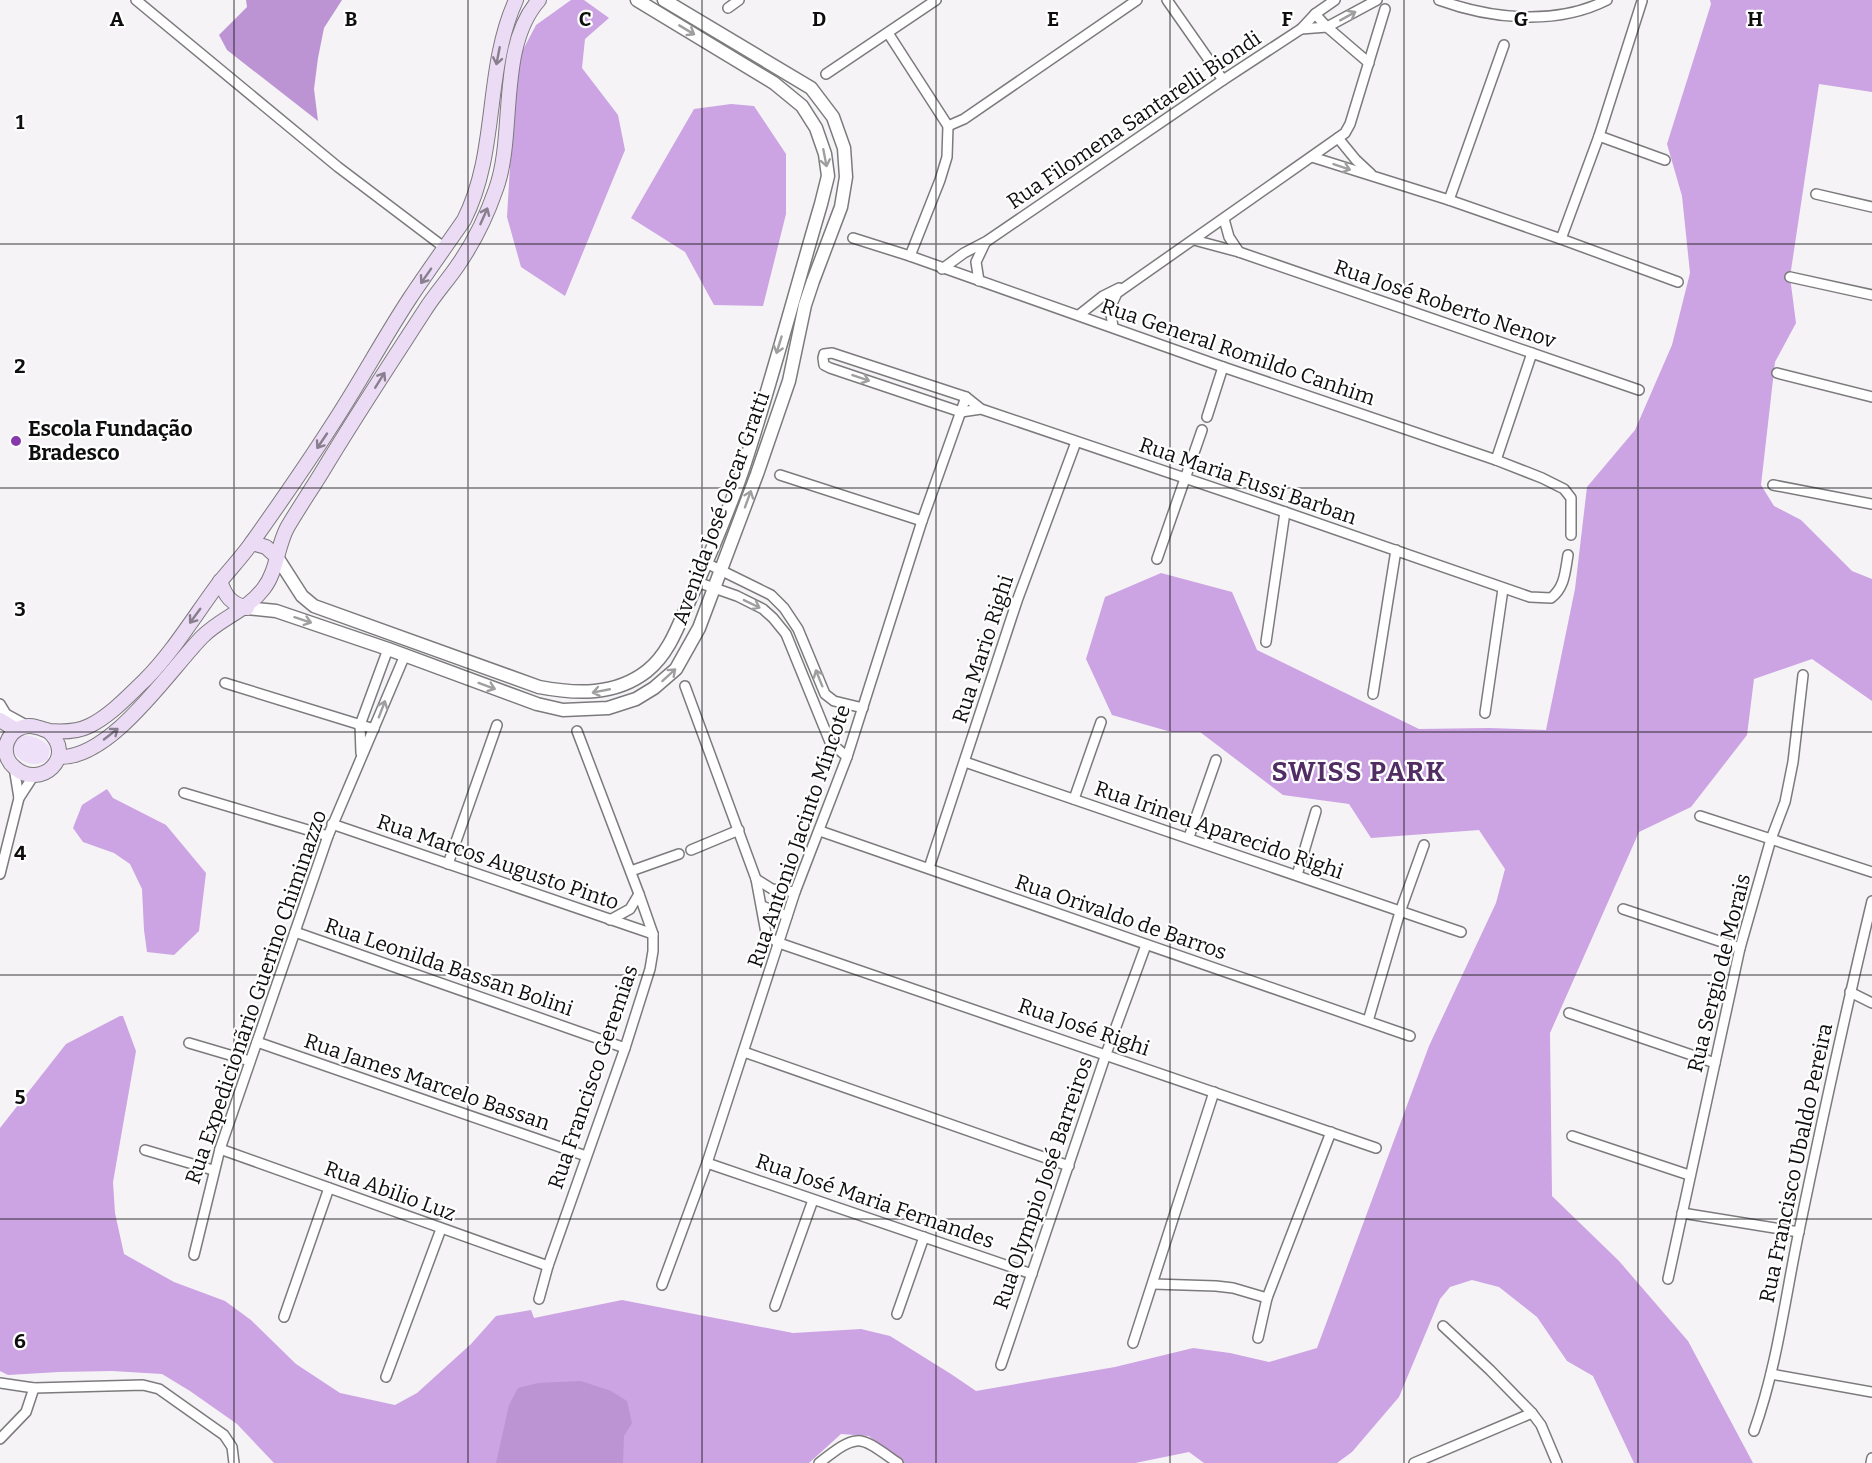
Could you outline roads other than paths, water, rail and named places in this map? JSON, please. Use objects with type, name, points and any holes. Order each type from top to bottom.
[{"type":"main road","points":[[0,720],[22,728],[47,730],[78,731],[90,726],[128,696],[162,661],[220,581],[252,543],[332,426],[410,299],[464,220],[479,184],[485,160],[499,51],[507,19],[516,0]]},
{"type":"main road","points":[[58,757],[69,757],[81,753],[113,733],[143,705],[218,622],[247,608],[270,580],[287,528],[427,307],[460,262],[482,221],[497,187],[502,164],[515,54],[528,16],[539,0]]},
{"type":"main road","points":[[252,543],[266,547],[276,557]]},
{"type":"main road","points":[[220,581],[227,599],[247,608]]},
{"type":"main road","points":[[22,728],[3,745],[14,767],[21,772],[34,775],[50,770],[58,757],[57,742],[47,730]]},
{"type":"street","points":[[136,0],[338,167],[445,248]]},
{"type":"street","name":"Avenida José Oscar Gratti","points":[[276,557],[302,596],[314,606],[539,687],[566,692],[593,693],[611,689],[647,671],[667,650],[706,563],[743,468],[828,176],[825,154],[816,128],[802,106],[774,83],[637,0]]},
{"type":"street","name":"Avenida José Oscar Gratti","points":[[247,608],[276,611],[405,655],[537,704],[563,710],[608,708],[636,699],[654,688],[676,669],[695,637],[722,570],[789,381],[807,297],[841,207],[846,177],[844,147],[833,117],[811,88],[664,0]]},
{"type":"street","points":[[728,8],[739,0]]},
{"type":"street","points":[[826,74],[936,0]]},
{"type":"street","points":[[948,126],[964,118],[1137,0]]},
{"type":"street","points":[[1167,0],[1223,80]]},
{"type":"street","name":"Rua Filomena Santarelli Biondi","points":[[942,269],[1301,29],[1315,14],[1335,0]]},
{"type":"street","points":[[1327,27],[1377,0]]},
{"type":"street","points":[[1439,0],[1461,8],[1491,14],[1525,17],[1568,13],[1607,0]]},
{"type":"street","points":[[1561,238],[1599,136],[1642,1]]},
{"type":"street","points":[[1113,327],[1110,308],[1117,293],[1346,133],[1385,9]]},
{"type":"street","points":[[1315,14],[1369,63]]},
{"type":"street","name":"Rua Filomena Santarelli Biondi","points":[[1301,29],[1327,27]]},
{"type":"street","points":[[888,33],[948,126],[943,168],[910,256]]},
{"type":"street","points":[[1449,200],[1504,45]]},
{"type":"street","points":[[1599,136],[1665,160]]},
{"type":"street","points":[[1338,138],[1356,160],[1373,175]]},
{"type":"street","points":[[1312,157],[1561,238],[1678,282]]},
{"type":"street","points":[[1816,194],[1872,207]]},
{"type":"street","points":[[1224,219],[1229,237],[1239,252]]},
{"type":"street","name":"Rua General Romildo Canhim","points":[[853,238],[1542,477],[1564,489],[1571,498],[1571,535]]},
{"type":"street","name":"Rua José Roberto Nenov","points":[[1194,240],[1239,252],[1639,390]]},
{"type":"street","points":[[979,281],[976,262],[987,241]]},
{"type":"street","points":[[1790,277],[1872,295]]},
{"type":"street","points":[[1079,315],[1103,296],[1132,281]]},
{"type":"street","points":[[961,412],[830,368],[824,365],[824,354],[832,353],[966,397]]},
{"type":"street","points":[[1496,460],[1532,353]]},
{"type":"street","points":[[1207,417],[1223,367]]},
{"type":"street","points":[[1777,373],[1872,397]]},
{"type":"street","name":"Rua Maria Fussi Barban","points":[[966,397],[981,409],[1396,550],[1503,589]]},
{"type":"street","name":"Rua Antonio Jacinto Mincote","points":[[662,1285],[707,1162],[795,892],[848,757],[922,521],[966,397]]},
{"type":"street","name":"Rua Maria Fussi Barban","points":[[961,412],[981,409]]},
{"type":"street","points":[[1157,558],[1202,430]]},
{"type":"street","name":"Rua Mario Righi","points":[[929,868],[1017,601],[1076,442]]},
{"type":"street","points":[[780,475],[922,521]]},
{"type":"street","points":[[1773,485],[1872,504]]},
{"type":"street","points":[[1266,642],[1285,512]]},
{"type":"street","points":[[1373,694],[1396,550]]},
{"type":"street","points":[[1485,713],[1503,589],[1530,597],[1551,598],[1558,593],[1563,584],[1568,555]]},
{"type":"street","points":[[706,563],[771,595],[784,608],[798,629],[825,694],[834,701],[863,708]]},
{"type":"street","points":[[697,582],[736,596],[763,609],[780,626],[786,634],[830,742],[848,757]]},
{"type":"street","points":[[360,725],[388,649]]},
{"type":"street","name":"Rua Expedicionãrio Guerino Chiminazzo","points":[[194,1255],[213,1170],[332,824],[405,655]]},
{"type":"street","name":"Rua Sergio de Morais","points":[[1668,1279],[1740,948],[1771,839],[1785,802],[1793,762],[1803,675]]},
{"type":"street","points":[[225,683],[374,729]]},
{"type":"street","points":[[685,686],[756,879],[766,933],[769,938],[779,943]]},
{"type":"street","points":[[0,704],[6,714],[22,728]]},
{"type":"street","points":[[1074,799],[1101,722]]},
{"type":"street","name":"Rua Expedicionãrio Guerino Chiminazzo","points":[[360,725],[362,755]]},
{"type":"street","points":[[448,864],[497,725]]},
{"type":"street","name":"Rua Francisco Geremias","points":[[539,1299],[548,1266],[625,1048],[650,969],[653,951],[653,934],[577,731]]},
{"type":"street","points":[[1189,837],[1216,760]]},
{"type":"street","name":"Rua Irineu Aparecido Righi","points":[[965,762],[1461,932]]},
{"type":"street","points":[[14,767],[19,798]]},
{"type":"street","points":[[0,874],[19,798],[34,775]]},
{"type":"street","points":[[184,793],[328,836]]},
{"type":"street","points":[[1297,874],[1316,811]]},
{"type":"street","points":[[1700,816],[1872,872]]},
{"type":"street","name":"Rua Marcos Augusto Pinto","points":[[332,824],[653,934]]},
{"type":"street","points":[[691,850],[739,830]]},
{"type":"street","name":"Rua Orivaldo de Barros","points":[[820,831],[1410,1036]]},
{"type":"street","points":[[1368,1021],[1400,912],[1424,845]]},
{"type":"street","points":[[631,871],[679,854]]},
{"type":"street","points":[[756,879],[772,889],[795,892]]},
{"type":"street","points":[[610,920],[630,909],[639,894]]},
{"type":"street","name":"Rua Francisco Ubaldo Pereira","points":[[1754,1431],[1764,1404],[1771,1374],[1850,992],[1872,901]]},
{"type":"street","points":[[762,906],[788,916]]},
{"type":"street","points":[[1623,909],[1740,948]]},
{"type":"street","name":"Rua Leonilda Bassan Bolini","points":[[295,932],[625,1048]]},
{"type":"street","name":"Rua José Righi","points":[[779,943],[1376,1148]]},
{"type":"street","name":"Rua Olympio José Barreiros","points":[[1001,1365],[1106,1054],[1146,945]]},
{"type":"street","points":[[1850,992],[1872,1002]]},
{"type":"street","points":[[1569,1013],[1715,1063]]},
{"type":"street","name":"Rua James Marcelo Bassan","points":[[257,1042],[586,1156]]},
{"type":"street","points":[[189,1043],[250,1061]]},
{"type":"street","points":[[744,1052],[1069,1166]]},
{"type":"street","points":[[1133,1343],[1215,1092]]},
{"type":"street","points":[[1258,1338],[1268,1298],[1331,1132]]},
{"type":"street","points":[[1572,1136],[1689,1175]]},
{"type":"street","name":"Rua Abilio Luz","points":[[220,1149],[548,1266]]},
{"type":"street","points":[[145,1150],[213,1170]]},
{"type":"street","name":"Rua José Maria Fernandes","points":[[707,1162],[1032,1274]]},
{"type":"street","points":[[284,1317],[329,1188]]},
{"type":"street","points":[[776,1306],[813,1200]]},
{"type":"street","points":[[1682,1213],[1799,1232]]},
{"type":"street","points":[[386,1377],[441,1229]]},
{"type":"street","points":[[897,1314],[924,1237]]},
{"type":"street","points":[[1153,1284],[1233,1288],[1268,1298]]},
{"type":"street","points":[[1443,1326],[1532,1413],[1541,1425],[1557,1463]]},
{"type":"street","points":[[1771,1374],[1872,1392]]},
{"type":"street","points":[[0,1383],[34,1388],[143,1385],[159,1389],[224,1435],[232,1447],[234,1463]]},
{"type":"street","points":[[0,1439],[26,1412],[34,1388]]},
{"type":"street","points":[[1414,1463],[1532,1413]]},
{"type":"street","points":[[819,1463],[844,1443],[856,1439],[868,1442],[898,1463]]},
{"type":"street","points":[[1871,1463],[1872,1458]]},
{"type":"place","name":"Escola Fundação Bradesco","points":[[16,441]]},
{"type":"district","name":"SWISS PARK","points":[[1359,772]]}]
